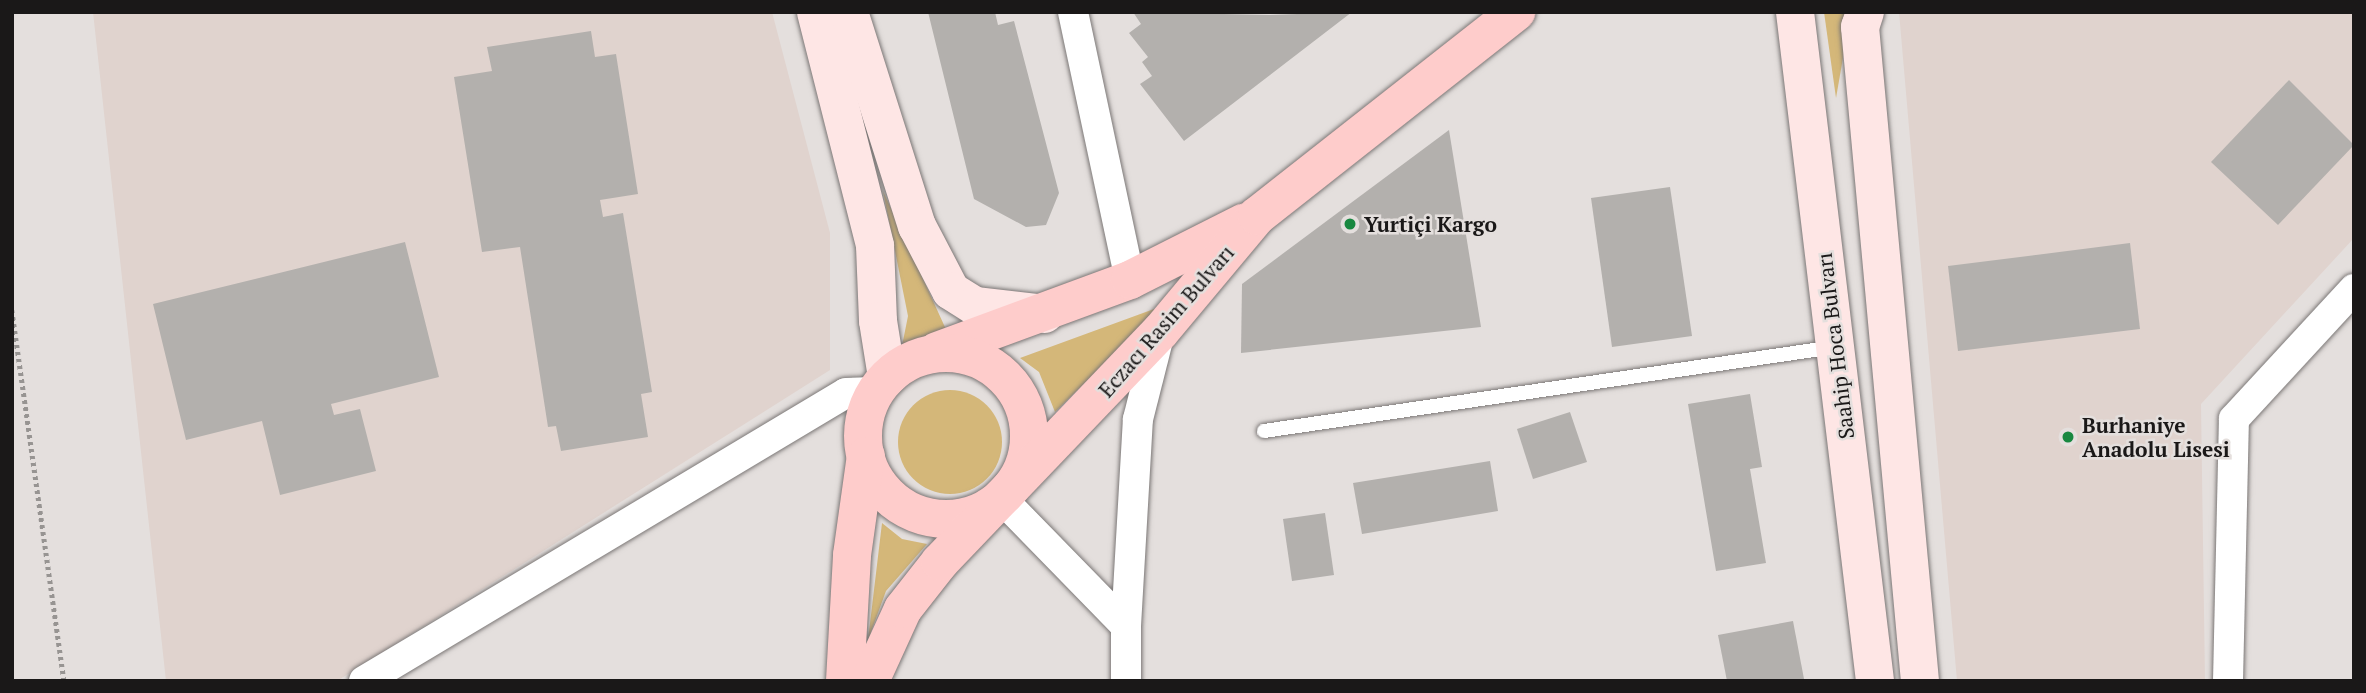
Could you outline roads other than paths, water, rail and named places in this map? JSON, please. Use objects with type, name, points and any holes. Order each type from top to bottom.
[{"type":"main road","points":[[816,12],[875,246],[881,384]]},
{"type":"main road","points":[[849,12],[917,226],[951,291],[975,306],[1045,314]]},
{"type":"main road","name":"Saahip Hoca Bulvarı","points":[[1796,12],[1875,681]]},
{"type":"main road","points":[[1865,12],[1860,27],[1920,681]]},
{"type":"main road","name":"Eczacı Rasim Bulvarı","points":[[870,681],[903,609],[940,562],[1160,332],[1257,216],[1505,15]]},
{"type":"main road","points":[[845,681],[852,555],[866,456],[864,418],[881,384],[906,362],[1045,314],[1129,279],[1257,216]]},
{"type":"main road","points":[[866,456],[883,491],[903,508],[928,518],[954,519],[980,513],[1002,499],[1019,478],[1028,452],[1029,425],[1021,398],[1005,377],[982,361],[957,353],[929,354]]},
{"type":"street","points":[[1073,12],[1129,279]]},
{"type":"street","points":[[2228,681],[2234,419],[2354,289]]},
{"type":"street","points":[[1126,681],[1126,626],[1138,419],[1160,332]]},
{"type":"street","points":[[364,681],[846,393],[881,384]]},
{"type":"street","points":[[1002,499],[1126,626]]},
{"type":"lane","points":[[1264,431],[1835,347]]},
{"type":"place","name":"Yurtiçi Kargo","points":[[1350,224]]},
{"type":"place","name":"Burhaniye Anadolu Lisesi","points":[[2068,437]]}]
